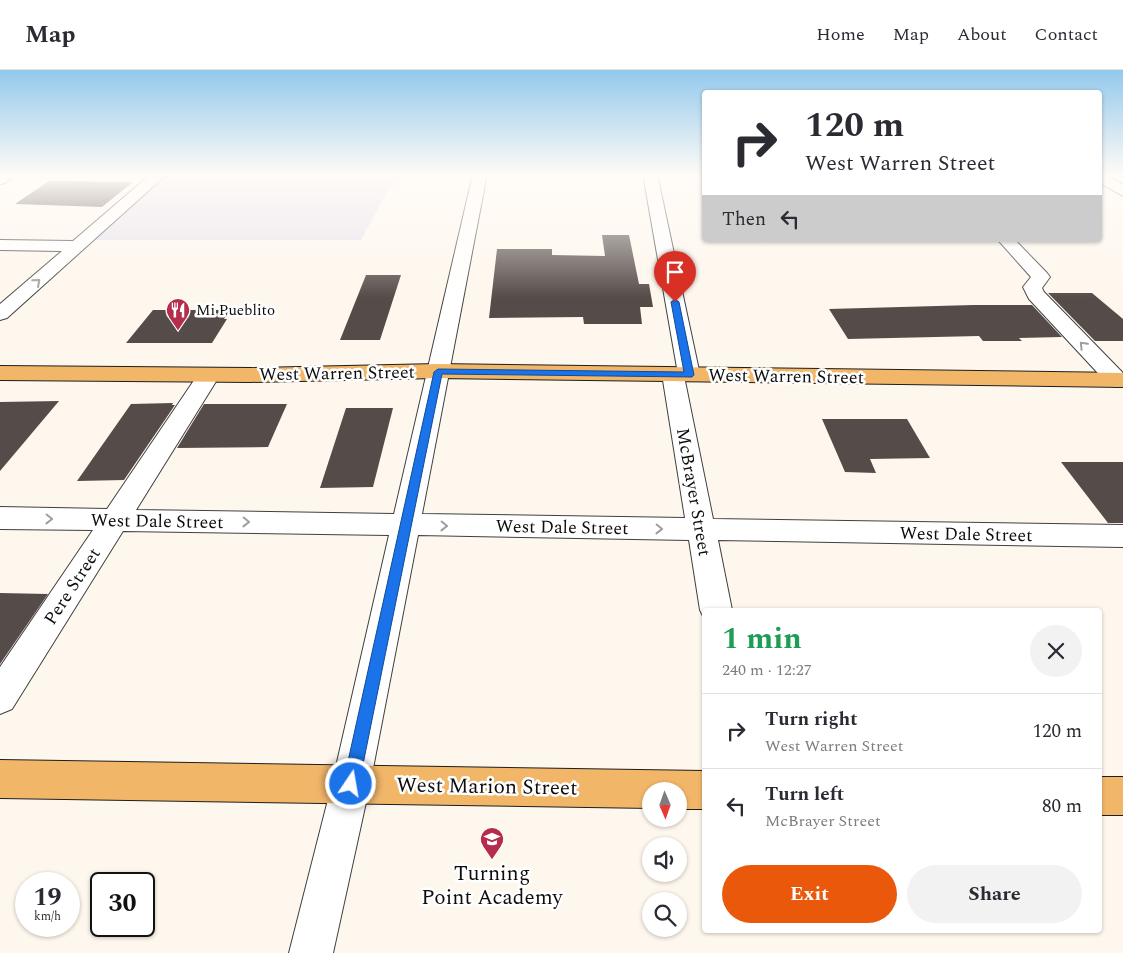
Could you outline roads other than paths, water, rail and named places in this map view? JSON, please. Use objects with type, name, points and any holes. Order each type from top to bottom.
[{"type":"main road","name":"West Warren Street","points":[[0,373],[438,372],[1120,380]]},
{"type":"main road","name":"West Marion Street","points":[[0,779],[702,790]]},
{"type":"main road","points":[[1102,796],[1123,796]]},
{"type":"street","points":[[0,314],[112,215]]},
{"type":"street","points":[[311,953],[351,784],[471,215]]},
{"type":"street","name":"McBrayer Street","points":[[656,215],[681,374],[701,530],[716,608]]},
{"type":"street","points":[[1008,242],[1041,277],[1032,287],[1036,295],[1120,380]]},
{"type":"street","points":[[0,245],[77,246]]},
{"type":"street","name":"Pere Street","points":[[0,697],[209,374]]},
{"type":"street","name":"West Dale Street","points":[[0,518],[1123,536]]},
{"type":"place","name":"Mi Pueblito","points":[[178,331]]},
{"type":"place","name":"Turning Point Academy","points":[[492,860]]}]
